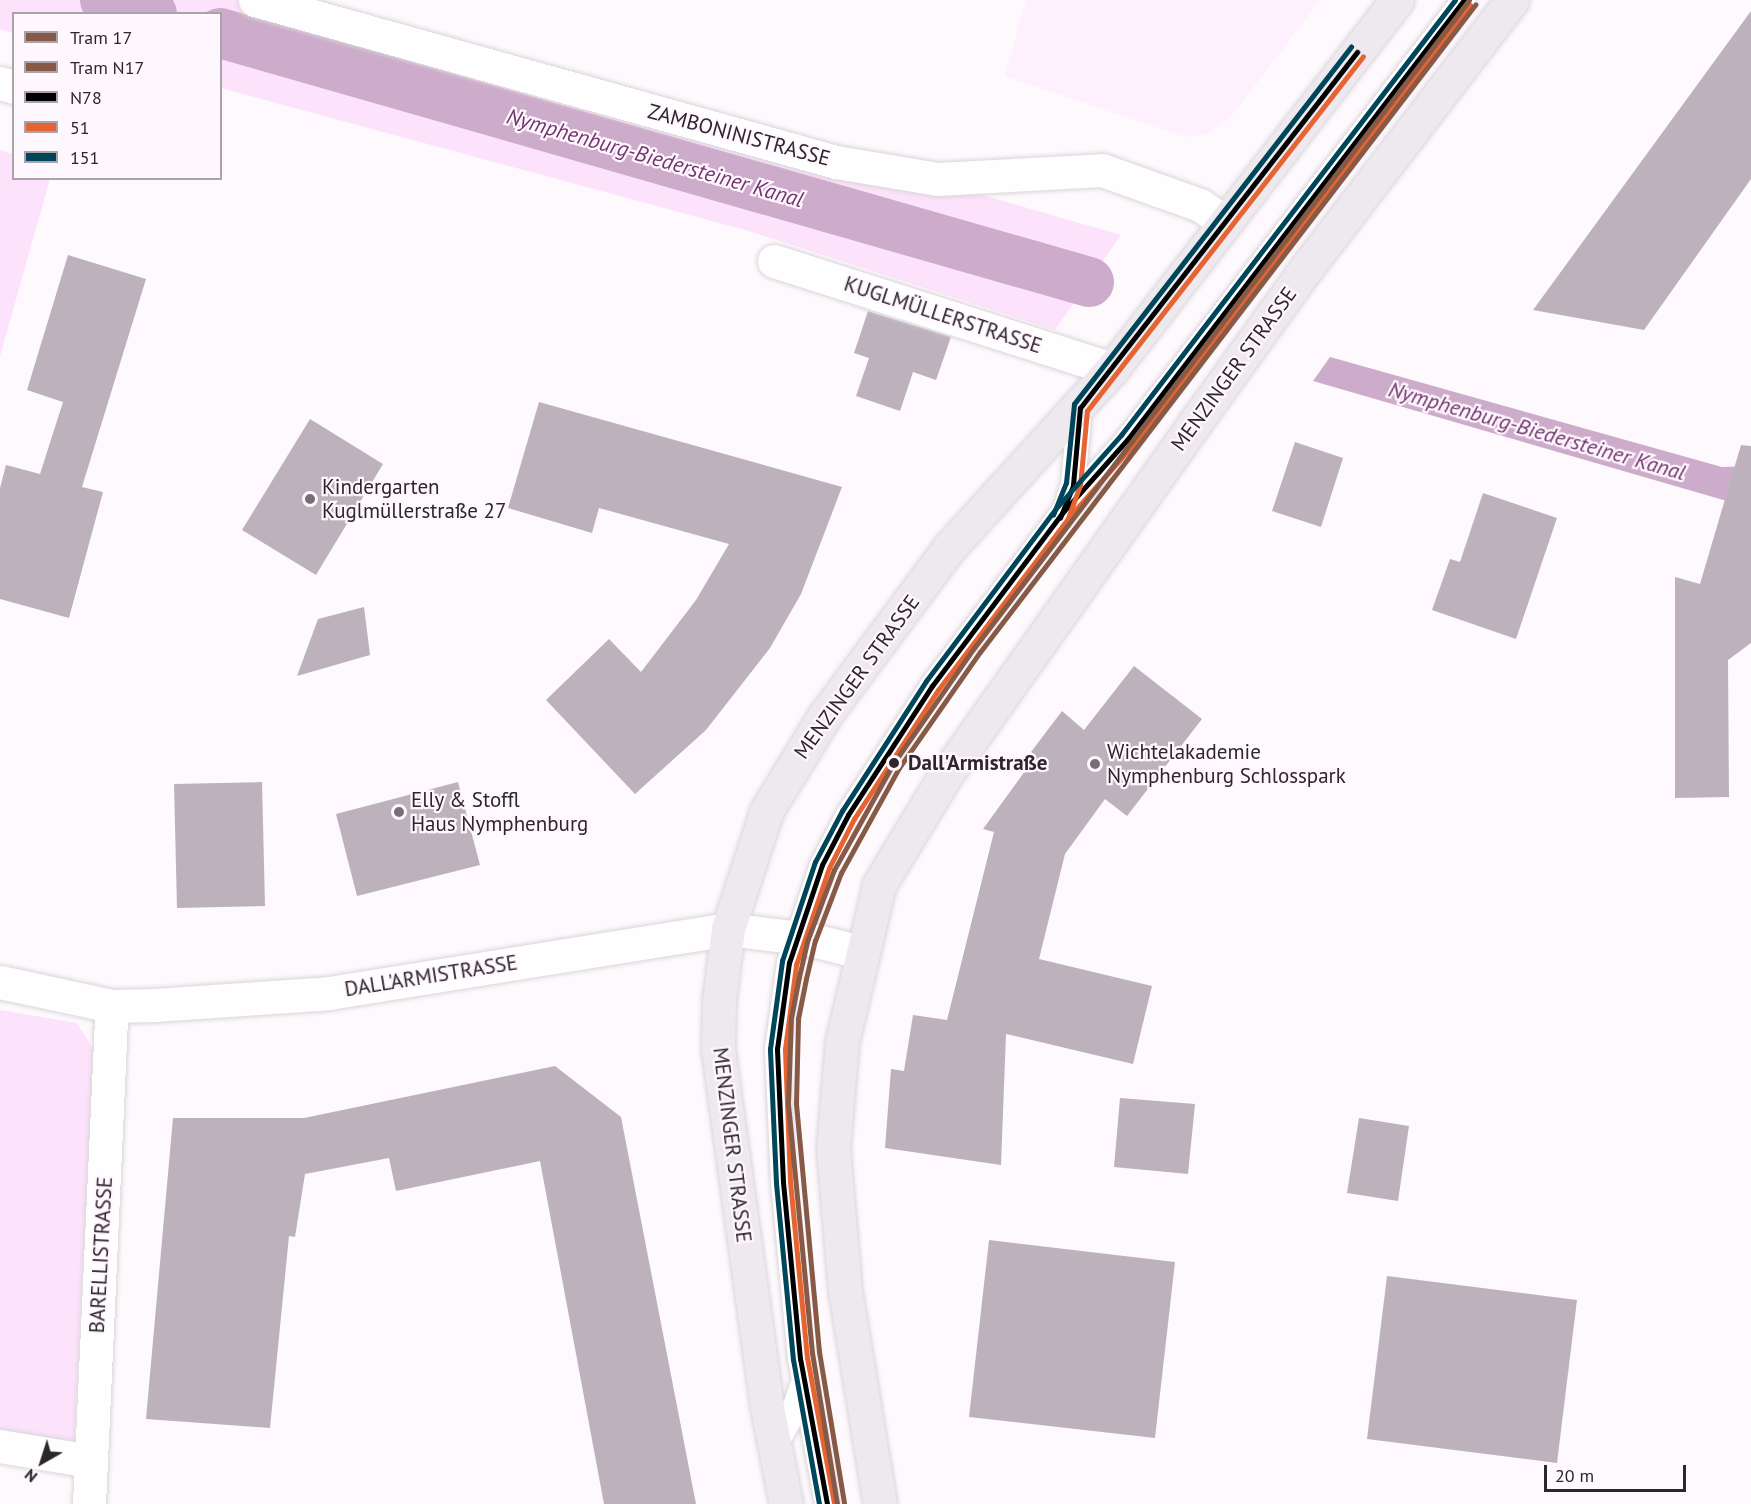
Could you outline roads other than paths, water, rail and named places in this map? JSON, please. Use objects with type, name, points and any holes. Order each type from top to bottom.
[{"type":"main road","name":"MENZINGER STRASSE","points":[[786,1504],[775,1446],[718,1049],[719,1000],[728,929],[767,810],[825,715],[950,548],[1080,408],[1112,369],[1397,0]]},
{"type":"main road","name":"MENZINGER STRASSE","points":[[880,1504],[845,1291],[833,1149],[842,1042],[861,952],[879,885],[945,776],[1308,266],[1512,0]]},
{"type":"street","name":"ZAMBONINISTRASSE","points":[[255,0],[836,162],[938,179],[1102,170],[1200,205],[1224,222]]},
{"type":"street","name":"KUGLMÜLLERSTRASSE","points":[[774,261],[1112,369]]},
{"type":"street","name":"DALL'ARMISTRASSE","points":[[0,982],[112,1006],[329,993],[728,929],[797,938],[861,952]]},
{"type":"street","name":"BARELLISTRASSE","points":[[89,1504],[112,1006]]},
{"type":"street","points":[[0,1446],[91,1461]]},
{"type":"lane","points":[[827,1504],[804,1381],[783,1182],[777,1071],[781,1006],[797,938],[822,865],[854,806],[932,686],[1064,511],[1127,440],[1464,0]]},
{"type":"lane","points":[[1064,511],[1072,485],[1080,408]]},
{"type":"lane","points":[[775,1446],[790,1419],[804,1381]]},
{"type":"water","points":[[1330,357],[1722,467],[1751,466],[1751,508],[1313,381]]},
{"type":"waterway","name":"Nymphenburg-Biedersteiner Kanal","points":[[105,0],[145,12]]},
{"type":"waterway","name":"Nymphenburg-Biedersteiner Kanal","points":[[222,34],[1089,282]]},
{"type":"tram line","name":"17","points":[[837,1504],[812,1353],[788,1103],[791,1018],[799,977],[808,939],[834,870],[893,764],[974,648],[1469,0]]},
{"type":"tram line","name":"N17","points":[[844,1503],[819,1352],[796,1103],[798,1019],[815,941],[841,873],[899,768],[980,652],[1475,5]]},
{"type":"place","name":"Kindergarten Kuglmüllerstraße 27","points":[[310,499]]},
{"type":"place","name":"Dall'Armistraße","points":[[894,763]]},
{"type":"place","name":"Wichtelakademie Nymphenburg Schlosspark","points":[[1095,764]]},
{"type":"place","name":"Elly & Stoffl Haus Nymphenburg","points":[[399,812]]}]
